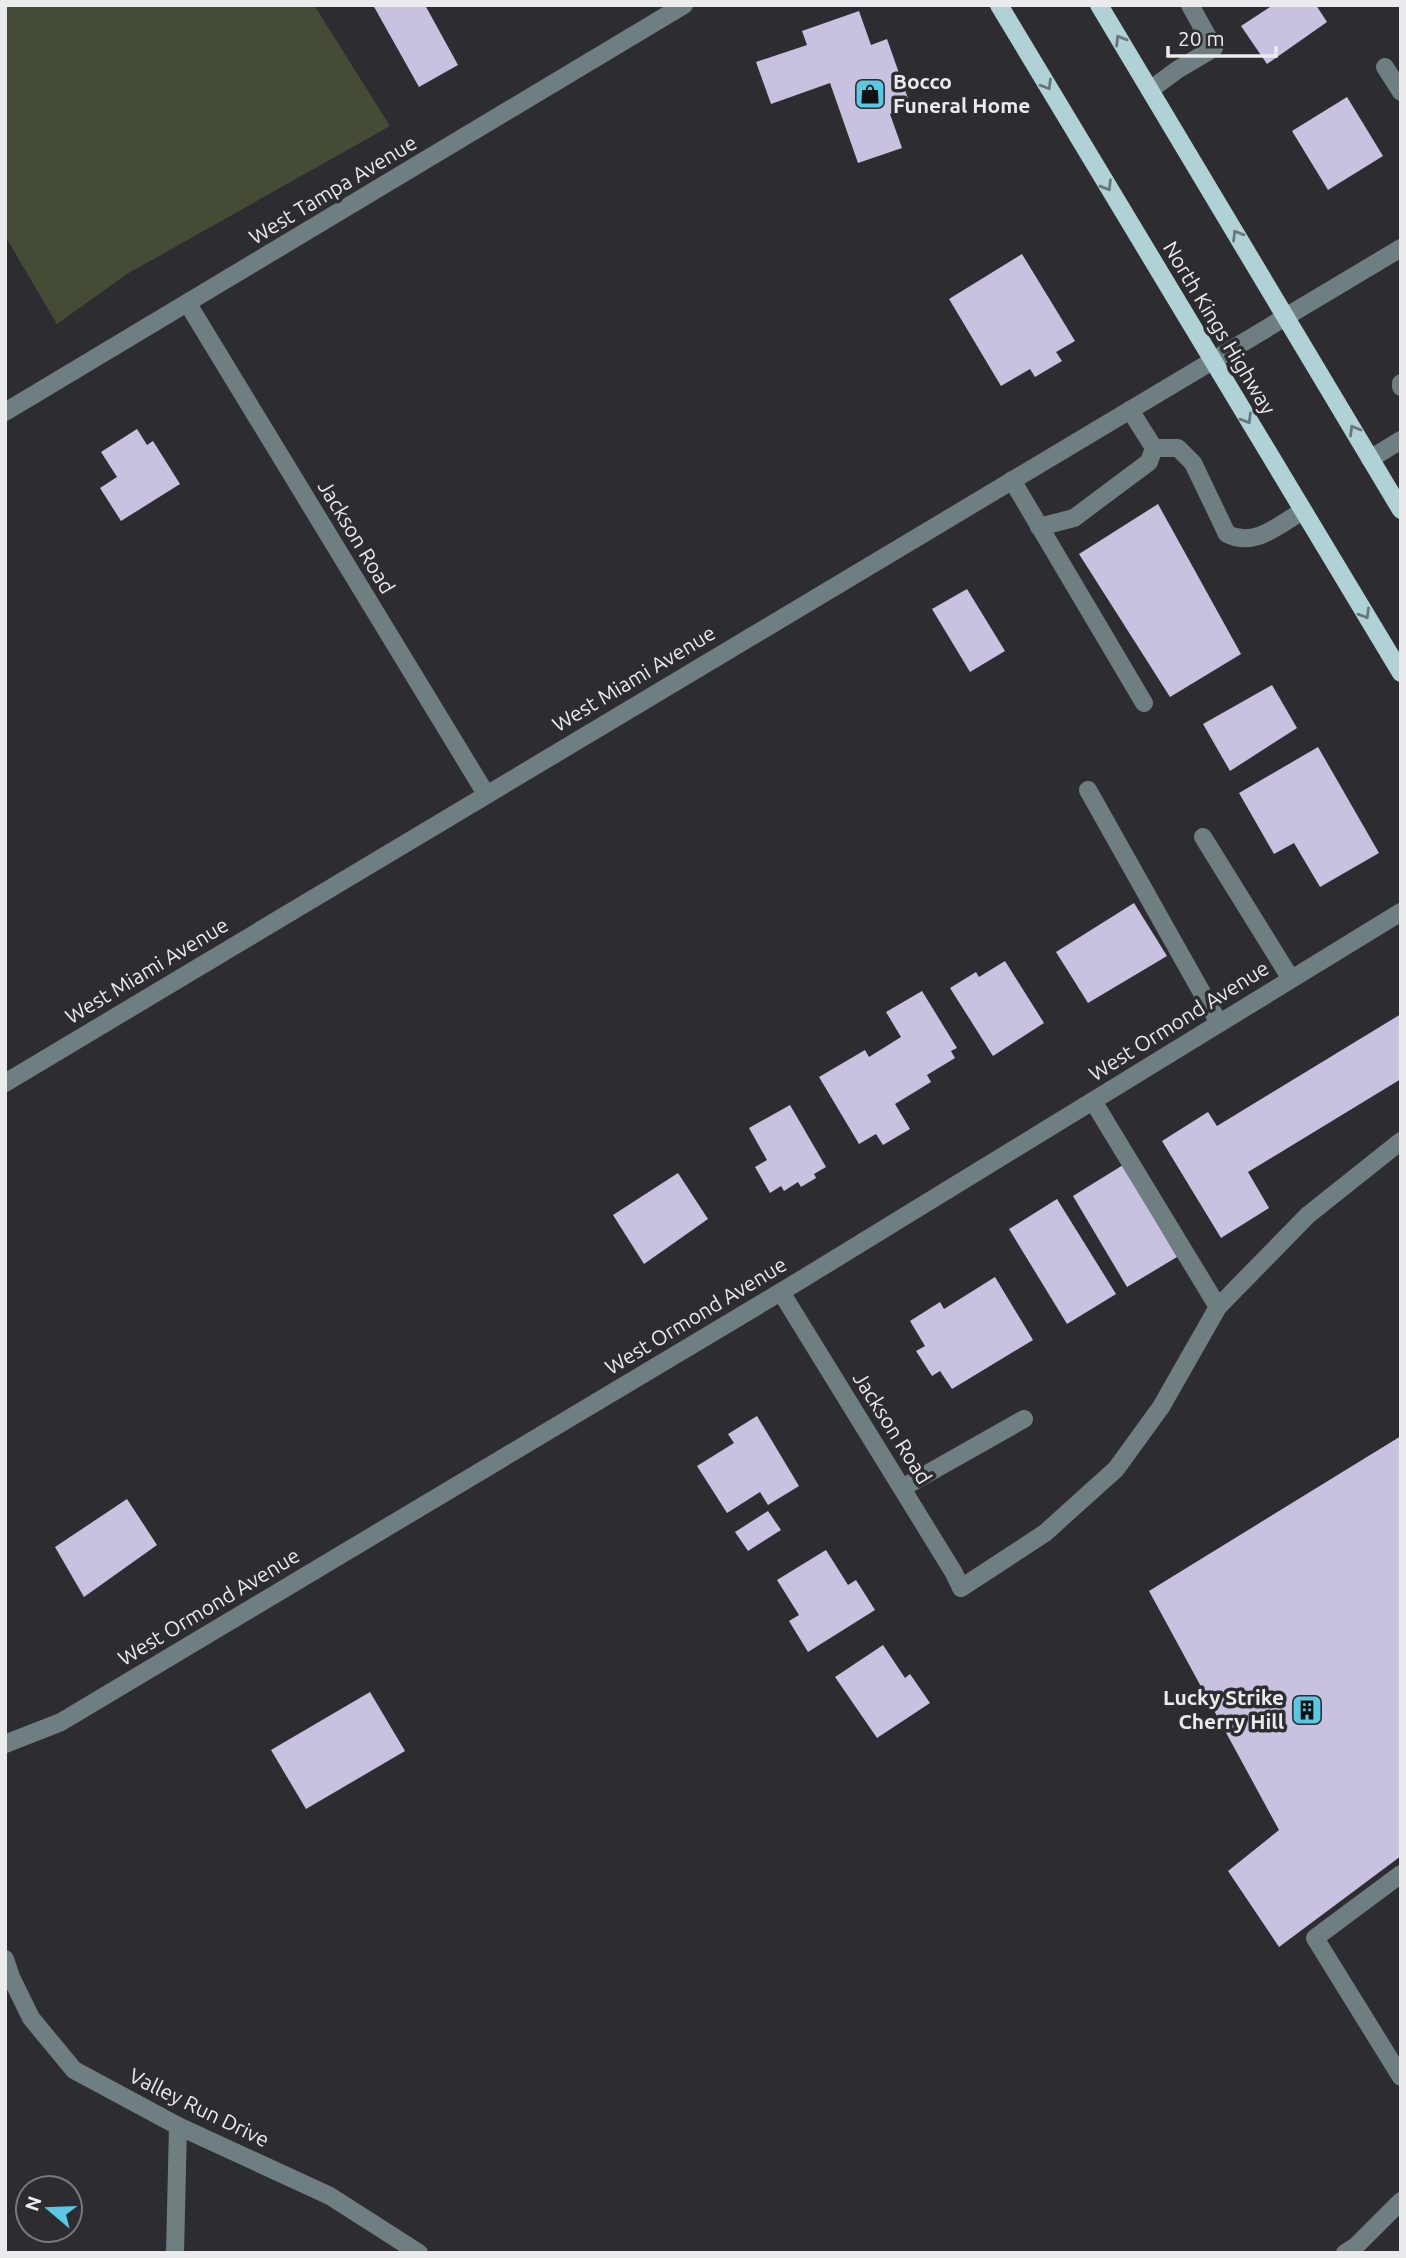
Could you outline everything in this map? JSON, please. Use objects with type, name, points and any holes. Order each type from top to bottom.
[{"type":"main road","name":"North Kings Highway","points":[[999,5],[1401,673]]},
{"type":"main road","points":[[1100,5],[1401,510]]},
{"type":"street","name":"West Tampa Avenue","points":[[8,405],[188,303],[684,5]]},
{"type":"street","points":[[1150,90],[1214,48],[1190,5]]},
{"type":"street","points":[[1385,67],[1401,92]]},
{"type":"street","name":"West Miami Avenue","points":[[5,1083],[1401,248]]},
{"type":"street","name":"Jackson Road","points":[[188,303],[486,794]]},
{"type":"street","points":[[1130,410],[1154,448]]},
{"type":"street","points":[[1370,459],[1401,440]]},
{"type":"street","points":[[1154,448],[1178,448],[1194,463],[1227,534],[1239,540],[1252,540],[1303,511]]},
{"type":"street","points":[[1039,527],[1074,518],[1149,462],[1154,448]]},
{"type":"street","points":[[1012,480],[1144,704]]},
{"type":"street","points":[[1088,790],[1219,1023]]},
{"type":"street","points":[[1203,837],[1291,979]]},
{"type":"street","name":"West Ormond Avenue","points":[[5,1744],[61,1722],[781,1292],[1401,912]]},
{"type":"street","points":[[1093,1101],[1218,1307],[1308,1215],[1401,1141]]},
{"type":"street","name":"Jackson Road","points":[[781,1292],[961,1588],[1045,1533],[1116,1469],[1161,1407],[1218,1307]]},
{"type":"street","points":[[902,1488],[1024,1419]]},
{"type":"street","points":[[1401,1874],[1315,1938],[1401,2077]]},
{"type":"street","name":"Valley Run Drive","points":[[5,1959],[10,1977],[32,2018],[74,2070],[178,2126],[330,2196],[419,2253]]},
{"type":"street","points":[[174,2253],[178,2126]]},
{"type":"street","points":[[1354,2250],[1401,2201]]},
{"type":"green space","points":[[5,5],[314,5],[390,126],[127,274],[57,324],[5,236]]},
{"type":"building","points":[[373,5],[425,5],[458,65],[419,87]]},
{"type":"building","points":[[1273,5],[1316,5],[1327,22],[1267,64],[1241,26]]},
{"type":"building","name":"Bocco Funeral Home","points":[[859,11],[871,45],[887,39],[911,107],[890,114],[902,148],[858,163],[830,83],[771,104],[756,62],[807,45],[802,31]]},
{"type":"building","points":[[1347,97],[1383,156],[1328,190],[1292,131]]},
{"type":"building","points":[[1022,254],[1075,341],[1056,352],[1062,361],[1035,377],[1030,369],[1001,386],[949,299]]},
{"type":"building","points":[[137,429],[147,445],[153,441],[180,484],[121,521],[100,488],[117,477],[101,452]]},
{"type":"building","points":[[1158,504],[1241,654],[1170,697],[1079,554]]},
{"type":"building","points":[[967,589],[1005,651],[970,672],[932,609]]},
{"type":"building","points":[[1272,685],[1297,728],[1230,771],[1203,724]]},
{"type":"building","points":[[1318,747],[1379,853],[1320,887],[1294,843],[1274,854],[1239,793]]},
{"type":"building","points":[[1134,903],[1167,956],[1088,1003],[1056,952]]},
{"type":"building","points":[[1005,961],[1044,1023],[993,1056],[950,988],[976,972],[979,977]]},
{"type":"building","points":[[922,991],[957,1048],[951,1051],[955,1058],[927,1075],[931,1082],[895,1104],[910,1129],[883,1145],[876,1134],[859,1144],[819,1077],[865,1050],[869,1057],[901,1037],[886,1012]]},
{"type":"building","points":[[1401,1014],[1401,1079],[1248,1172],[1269,1208],[1221,1238],[1162,1141],[1208,1112],[1217,1126]]},
{"type":"building","points":[[790,1105],[826,1167],[814,1174],[816,1178],[801,1187],[798,1182],[784,1191],[781,1186],[770,1193],[755,1167],[767,1160],[749,1128]]},
{"type":"building","points":[[1123,1165],[1177,1257],[1127,1287],[1073,1196]]},
{"type":"building","points":[[678,1173],[708,1219],[644,1264],[613,1215]]},
{"type":"building","points":[[1057,1199],[1116,1294],[1067,1324],[1009,1229]]},
{"type":"building","points":[[995,1277],[1033,1340],[952,1389],[940,1371],[932,1376],[916,1351],[925,1346],[910,1321],[940,1302],[944,1309]]},
{"type":"building","points":[[757,1416],[799,1486],[768,1505],[760,1492],[727,1513],[697,1466],[734,1443],[728,1434]]},
{"type":"building","name":"Lucky Strike Cherry Hill","points":[[1401,1436],[1401,1856],[1279,1947],[1228,1871],[1279,1830],[1149,1591]]},
{"type":"building","points":[[127,1499],[157,1545],[84,1597],[55,1547]]},
{"type":"building","points":[[768,1511],[781,1530],[748,1551],[735,1532]]},
{"type":"building","points":[[826,1550],[848,1585],[856,1580],[875,1610],[808,1652],[789,1621],[799,1615],[777,1580]]},
{"type":"building","points":[[883,1645],[905,1678],[910,1674],[930,1703],[877,1738],[835,1677]]},
{"type":"building","points":[[370,1692],[405,1751],[306,1809],[271,1750]]},
{"type":"place","name":"Bocco Funeral Home","points":[[870,94]]},
{"type":"place","name":"Lucky Strike Cherry Hill","points":[[1307,1710]]}]
